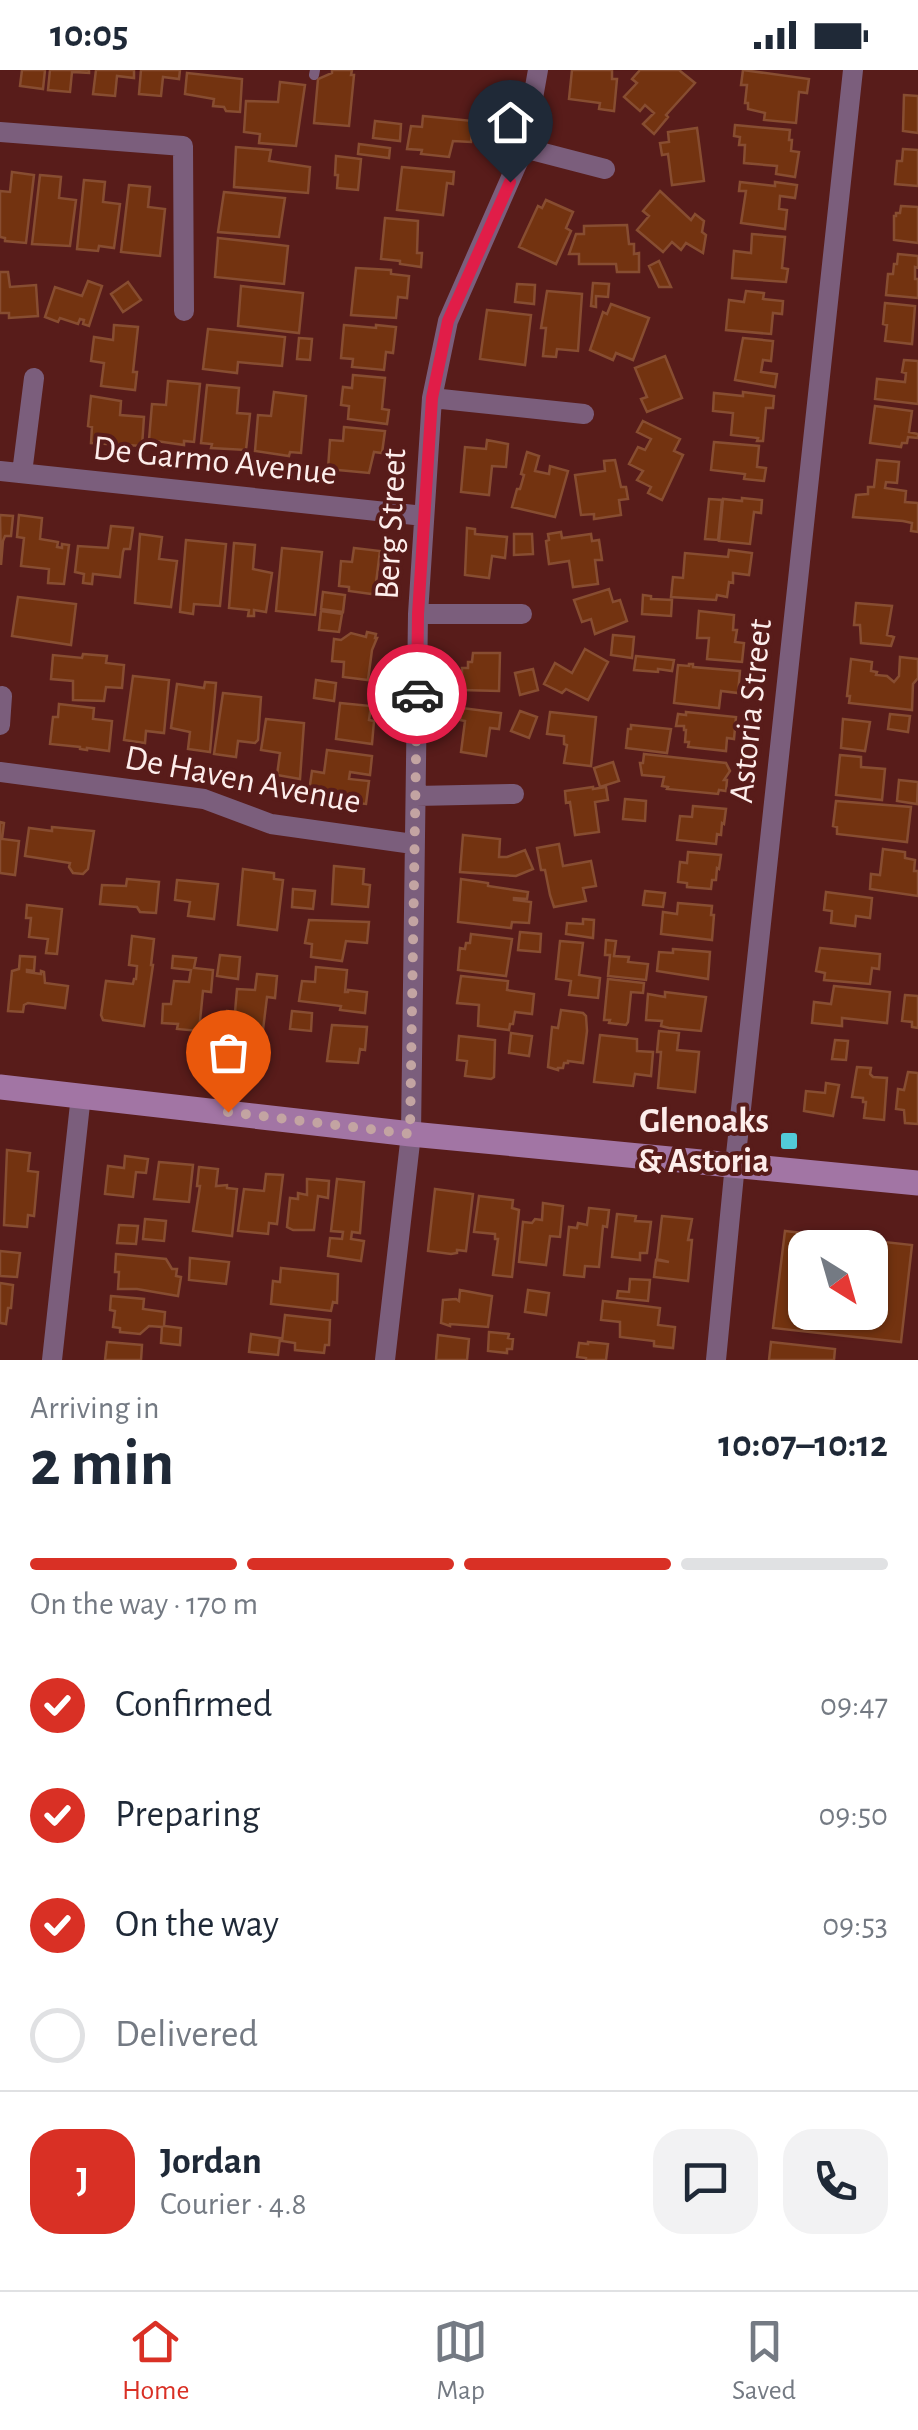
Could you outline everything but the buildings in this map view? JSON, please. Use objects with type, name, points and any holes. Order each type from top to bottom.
[{"type":"main road","points":[[0,1087],[410,1134],[918,1184]]},
{"type":"street","name":"Berg Street","points":[[385,1360],[410,1134],[418,614],[432,398],[448,321],[524,148],[538,70]]},
{"type":"street","name":"Astoria Street","points":[[716,1360],[853,70]]},
{"type":"street","points":[[0,132],[184,146],[184,312]]},
{"type":"street","points":[[524,148],[605,169]]},
{"type":"street","points":[[22,473],[34,378]]},
{"type":"street","points":[[432,398],[584,414]]},
{"type":"street","name":"De Garmo Avenue","points":[[0,471],[424,516]]},
{"type":"street","points":[[418,614],[522,614]]},
{"type":"street","points":[[0,724],[2,696]]},
{"type":"street","name":"De Haven Avenue","points":[[0,772],[204,799],[271,824],[413,844]]},
{"type":"street","points":[[416,796],[514,794]]},
{"type":"street","points":[[52,1360],[81,1095]]},
{"type":"way so far","points":[[228,1112],[410,1134],[417,694]]},
{"type":"place","name":"Glenoaks & Astoria","points":[[789,1141]]},
{"type":"route","points":[[417,694],[418,614],[432,398],[448,321],[510,182]]}]
